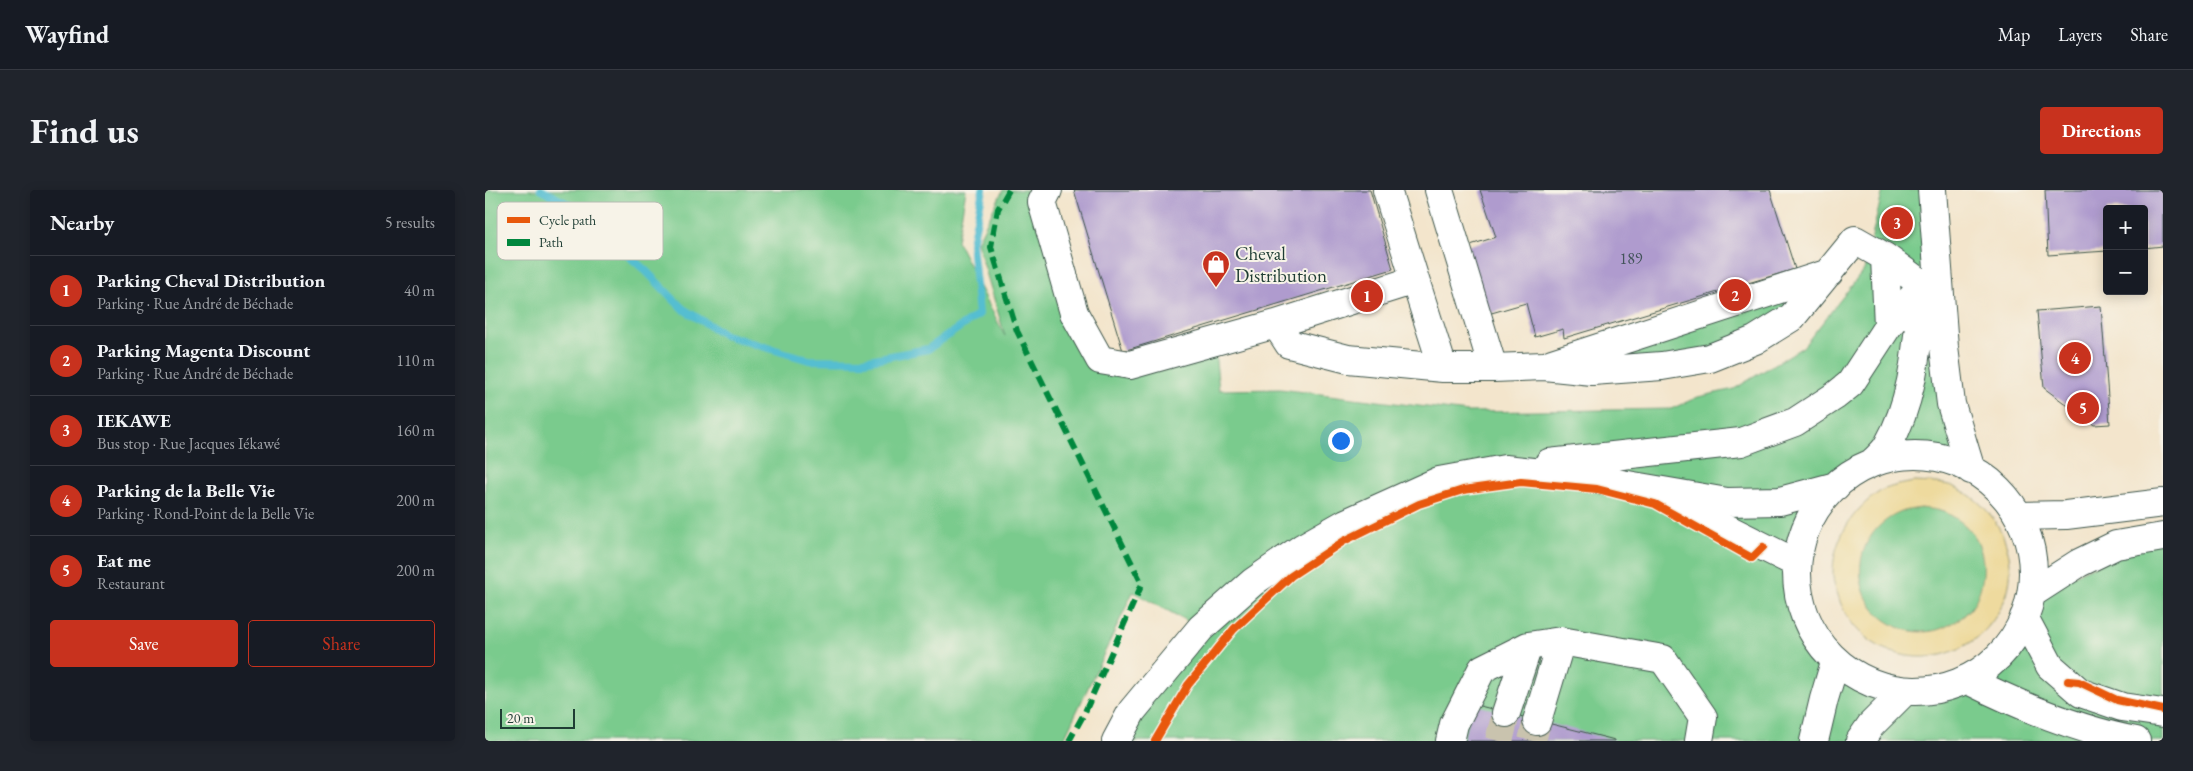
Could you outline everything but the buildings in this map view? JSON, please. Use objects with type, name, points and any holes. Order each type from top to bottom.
[{"type":"main road","points":[[1048,190],[1042,202],[1074,313],[1100,360],[1130,365],[1276,324],[1415,280]]},
{"type":"main road","points":[[1387,190],[1443,368]]},
{"type":"main road","points":[[1439,190],[1493,368]]},
{"type":"main road","points":[[1873,462],[1888,446],[1904,411],[1912,380],[1933,196]]},
{"type":"main road","points":[[1933,196],[1944,347],[1951,404],[1971,470]]},
{"type":"main road","points":[[1276,324],[1289,344],[1348,359],[1443,368],[1544,366],[1592,371],[1663,366],[1710,358],[1755,340],[1792,317],[1855,240],[1885,257],[1923,285]]},
{"type":"main road","points":[[1885,257],[1889,326]]},
{"type":"main road","points":[[1544,366],[1829,273]]},
{"type":"main road","points":[[1116,741],[1133,711],[1201,628],[1269,570],[1345,523],[1439,482],[1505,469],[1595,457],[1660,452],[1741,442],[1795,422],[1850,384],[1889,326],[1923,285]]},
{"type":"main road","points":[[2163,537],[2116,545],[2079,563],[2029,604],[2001,654],[1966,679],[1931,690],[1905,691],[1866,681],[1835,662],[1804,618],[1796,587],[1796,562],[1805,529],[1821,500],[1847,476],[1873,462],[1895,456],[1937,456],[1960,463],[1996,488],[2020,516],[2033,558],[2029,604],[2050,666],[2081,692],[2122,707],[2163,713]]},
{"type":"main road","points":[[1505,469],[1581,477],[1727,502],[1780,502],[1836,486]]},
{"type":"main road","points":[[1649,489],[1796,562]]},
{"type":"main road","points":[[2020,516],[2066,515],[2163,503]]},
{"type":"main road","points":[[1537,720],[1561,641]]},
{"type":"main road","points":[[1450,741],[1454,724],[1482,669],[1528,646],[1561,641],[1663,660],[1703,717],[1699,741]]},
{"type":"main road","points":[[1506,713],[1528,646]]},
{"type":"main road","points":[[1815,741],[1824,699],[1835,662]]},
{"type":"main road","points":[[1966,679],[2012,702],[2107,736],[2136,741]]},
{"type":"main road","points":[[1860,741],[1871,725],[1905,691]]},
{"type":"green space","points":[[485,190],[966,190],[957,241],[1005,336],[977,242],[1003,190],[1048,190],[1100,360],[1214,341],[1219,390],[1280,389],[1468,412],[1671,409],[1698,397],[1734,389],[1803,347],[1864,270],[1883,190],[1931,190],[1960,463],[1937,456],[1896,456],[1873,462],[1847,476],[1821,500],[1802,536],[1796,563],[1796,587],[1804,617],[1835,662],[1866,681],[1905,691],[1931,690],[1966,679],[2001,654],[2024,617],[2034,592],[2163,537],[2163,741],[1121,741],[1200,628],[1133,592],[1063,741],[485,741]]},
{"type":"green space","points":[[1829,273],[1792,317],[1710,358],[1544,366]]},
{"type":"green space","points":[[1922,508],[1946,513],[1966,526],[1979,546],[1984,570],[1979,594],[1966,614],[1946,627],[1922,632],[1898,627],[1878,614],[1865,594],[1860,570],[1865,546],[1878,526],[1898,513]]},
{"type":"sand","points":[[1914,482],[1948,485],[1969,495],[1984,507],[1995,522],[2004,538],[2009,556],[2010,575],[2007,593],[1999,611],[1988,627],[1982,634],[1959,649],[1941,655],[1924,657],[1892,652],[1864,636],[1844,611],[1833,576],[1836,550],[1840,538],[1861,507],[1881,491],[1893,486]],"holes":[[[1921,508],[1944,512],[1968,528],[1981,550],[1983,577],[1974,604],[1965,615],[1941,629],[1920,632],[1891,624],[1875,611],[1865,595],[1861,577],[1862,558],[1868,540],[1881,525],[1901,512]]]},
{"type":"waterway","points":[[541,190],[564,202]]},
{"type":"waterway","points":[[633,260],[683,309],[725,335],[809,360],[864,361],[928,349],[979,314],[972,243],[983,190]]},
{"type":"tunnel","points":[[1499,741],[1506,713]]},
{"type":"tunnel","points":[[1532,741],[1537,721]]},
{"type":"marked path","points":[[1009,190],[998,209],[991,247],[1017,331],[1142,584],[1084,714],[1069,741]]},
{"type":"cycle path","points":[[1155,741],[1188,685],[1234,629],[1291,576],[1344,541],[1419,504],[1463,490],[1521,482],[1597,489],[1655,504],[1752,558],[1763,547]]},
{"type":"cycle path","points":[[2068,681],[2079,682],[2117,700],[2163,710]]},
{"type":"place","name":"IEKAWE","points":[[1897,223]]},
{"type":"place","name":"Cheval Distribution","points":[[1216,288]]},
{"type":"place","name":"Parking Magenta Discount","points":[[1735,295]]},
{"type":"place","name":"Parking Cheval Distribution","points":[[1367,296]]},
{"type":"place","name":"Parking de la Belle Vie","points":[[2075,358]]},
{"type":"place","name":"Eat me","points":[[2083,408]]}]
